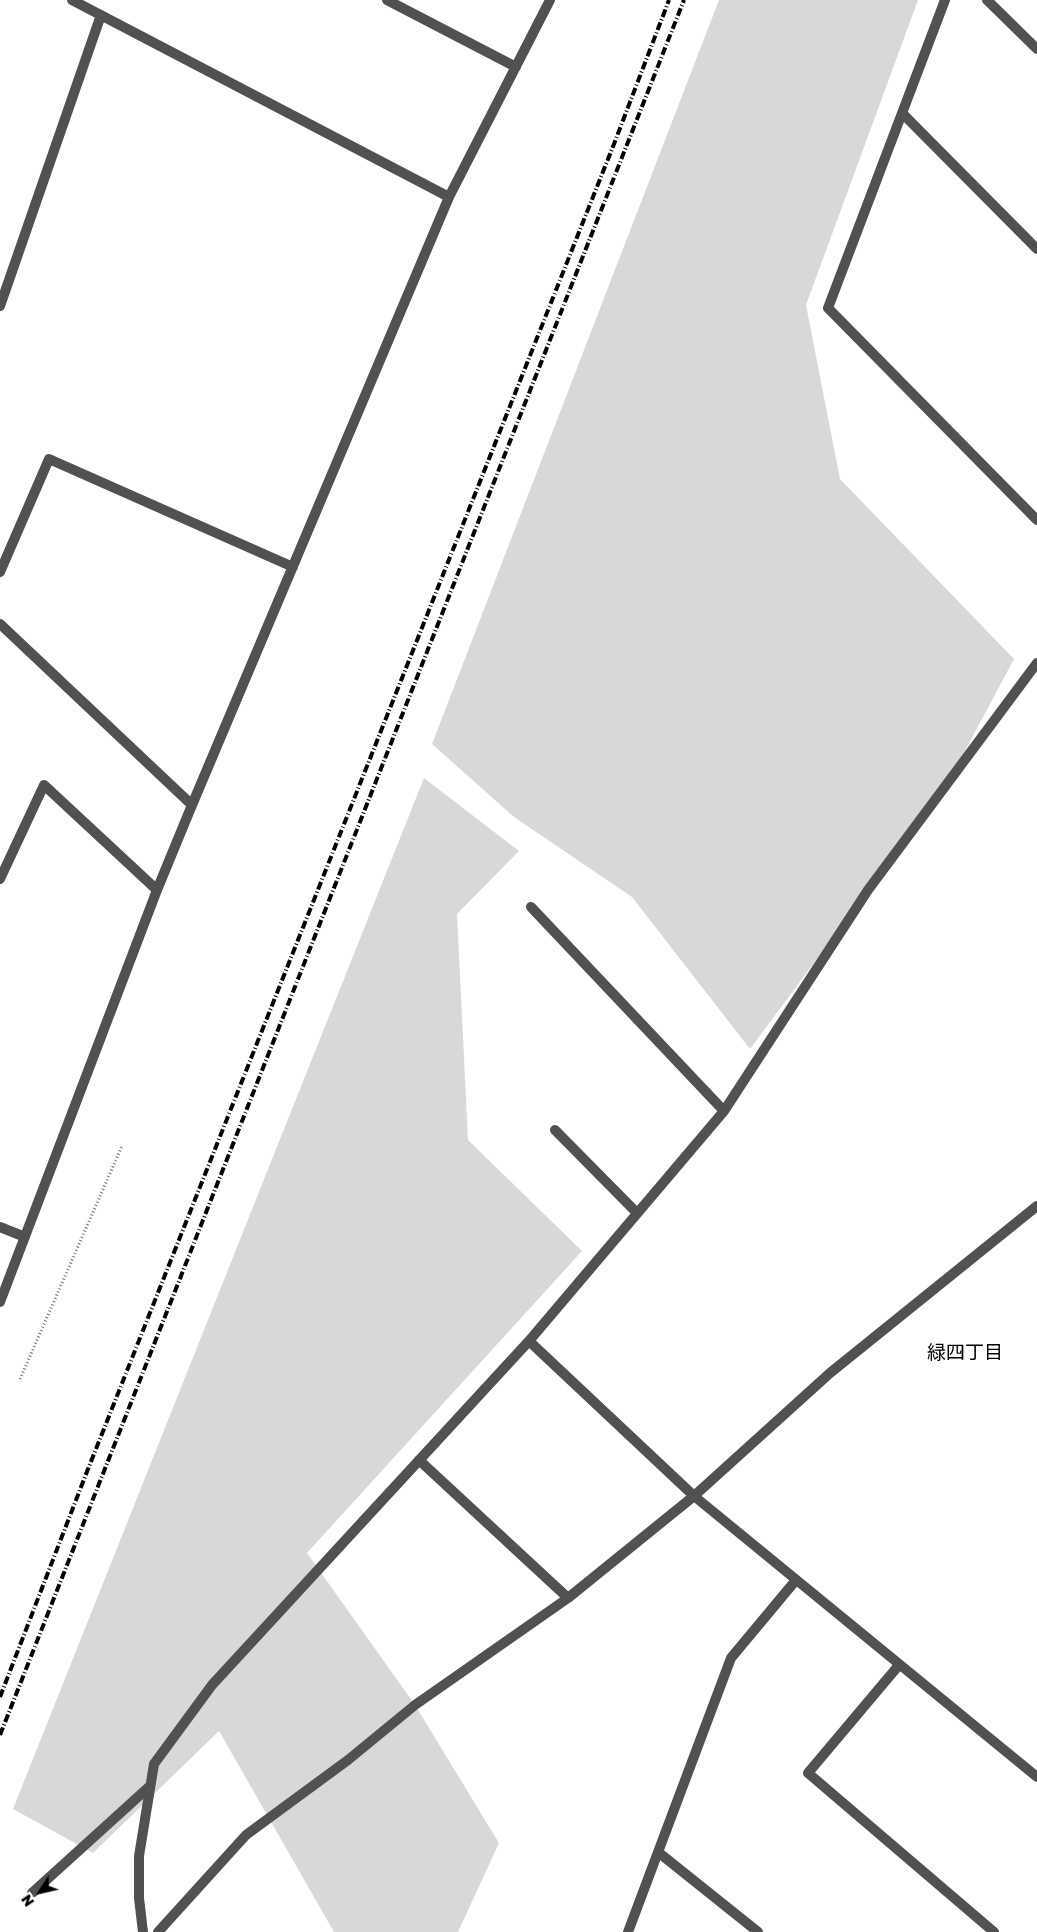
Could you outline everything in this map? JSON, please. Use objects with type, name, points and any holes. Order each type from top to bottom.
[{"type":"street","points":[[72,0],[449,197]]},
{"type":"street","points":[[387,0],[516,67]]},
{"type":"street","points":[[945,0],[828,308],[1037,520]]},
{"type":"street","points":[[987,0],[1037,49]]},
{"type":"street","points":[[0,1302],[157,890],[192,805],[449,197],[548,1]]},
{"type":"street","points":[[0,306],[101,15]]},
{"type":"street","points":[[902,113],[1037,249]]},
{"type":"street","points":[[0,572],[48,459],[293,567]]},
{"type":"street","points":[[0,624],[192,805]]},
{"type":"street","points":[[143,1932],[139,1898],[139,1856],[154,1764],[212,1684],[529,1341],[724,1111],[868,890],[1037,663]]},
{"type":"street","points":[[0,879],[44,786],[157,890]]},
{"type":"street","points":[[531,907],[724,1111]]},
{"type":"street","points":[[555,1130],[637,1213]]},
{"type":"street","points":[[158,1932],[246,1835],[348,1760],[415,1705],[568,1598],[694,1496],[830,1373],[1037,1206]]},
{"type":"street","points":[[0,1228],[25,1238]]},
{"type":"street","points":[[529,1341],[694,1496],[1037,1777]]},
{"type":"street","points":[[419,1460],[568,1598]]},
{"type":"street","points":[[628,1932],[731,1658],[796,1580]]},
{"type":"street","points":[[899,1665],[808,1773],[994,1932]]},
{"type":"street","points":[[32,1893],[150,1786]]},
{"type":"street","points":[[658,1852],[758,1932]]},
{"type":"path","points":[[20,1379],[122,1146]]},
{"type":"shaded area","points":[[719,0],[918,0],[806,305],[840,479],[1014,659],[949,781],[750,1049],[632,897],[514,817],[432,744]]},
{"type":"shaded area","points":[[424,778],[519,851],[457,914],[468,1140],[582,1251],[307,1553],[415,1705],[499,1843],[458,1932],[334,1932],[219,1731],[93,1853],[13,1809]]},
{"type":"railway","points":[[0,1697],[88,1469],[614,144],[669,0]]},
{"type":"railway","points":[[0,1735],[684,0]]},
{"type":"district","name":"緑四丁目","points":[[965,1353]]}]
